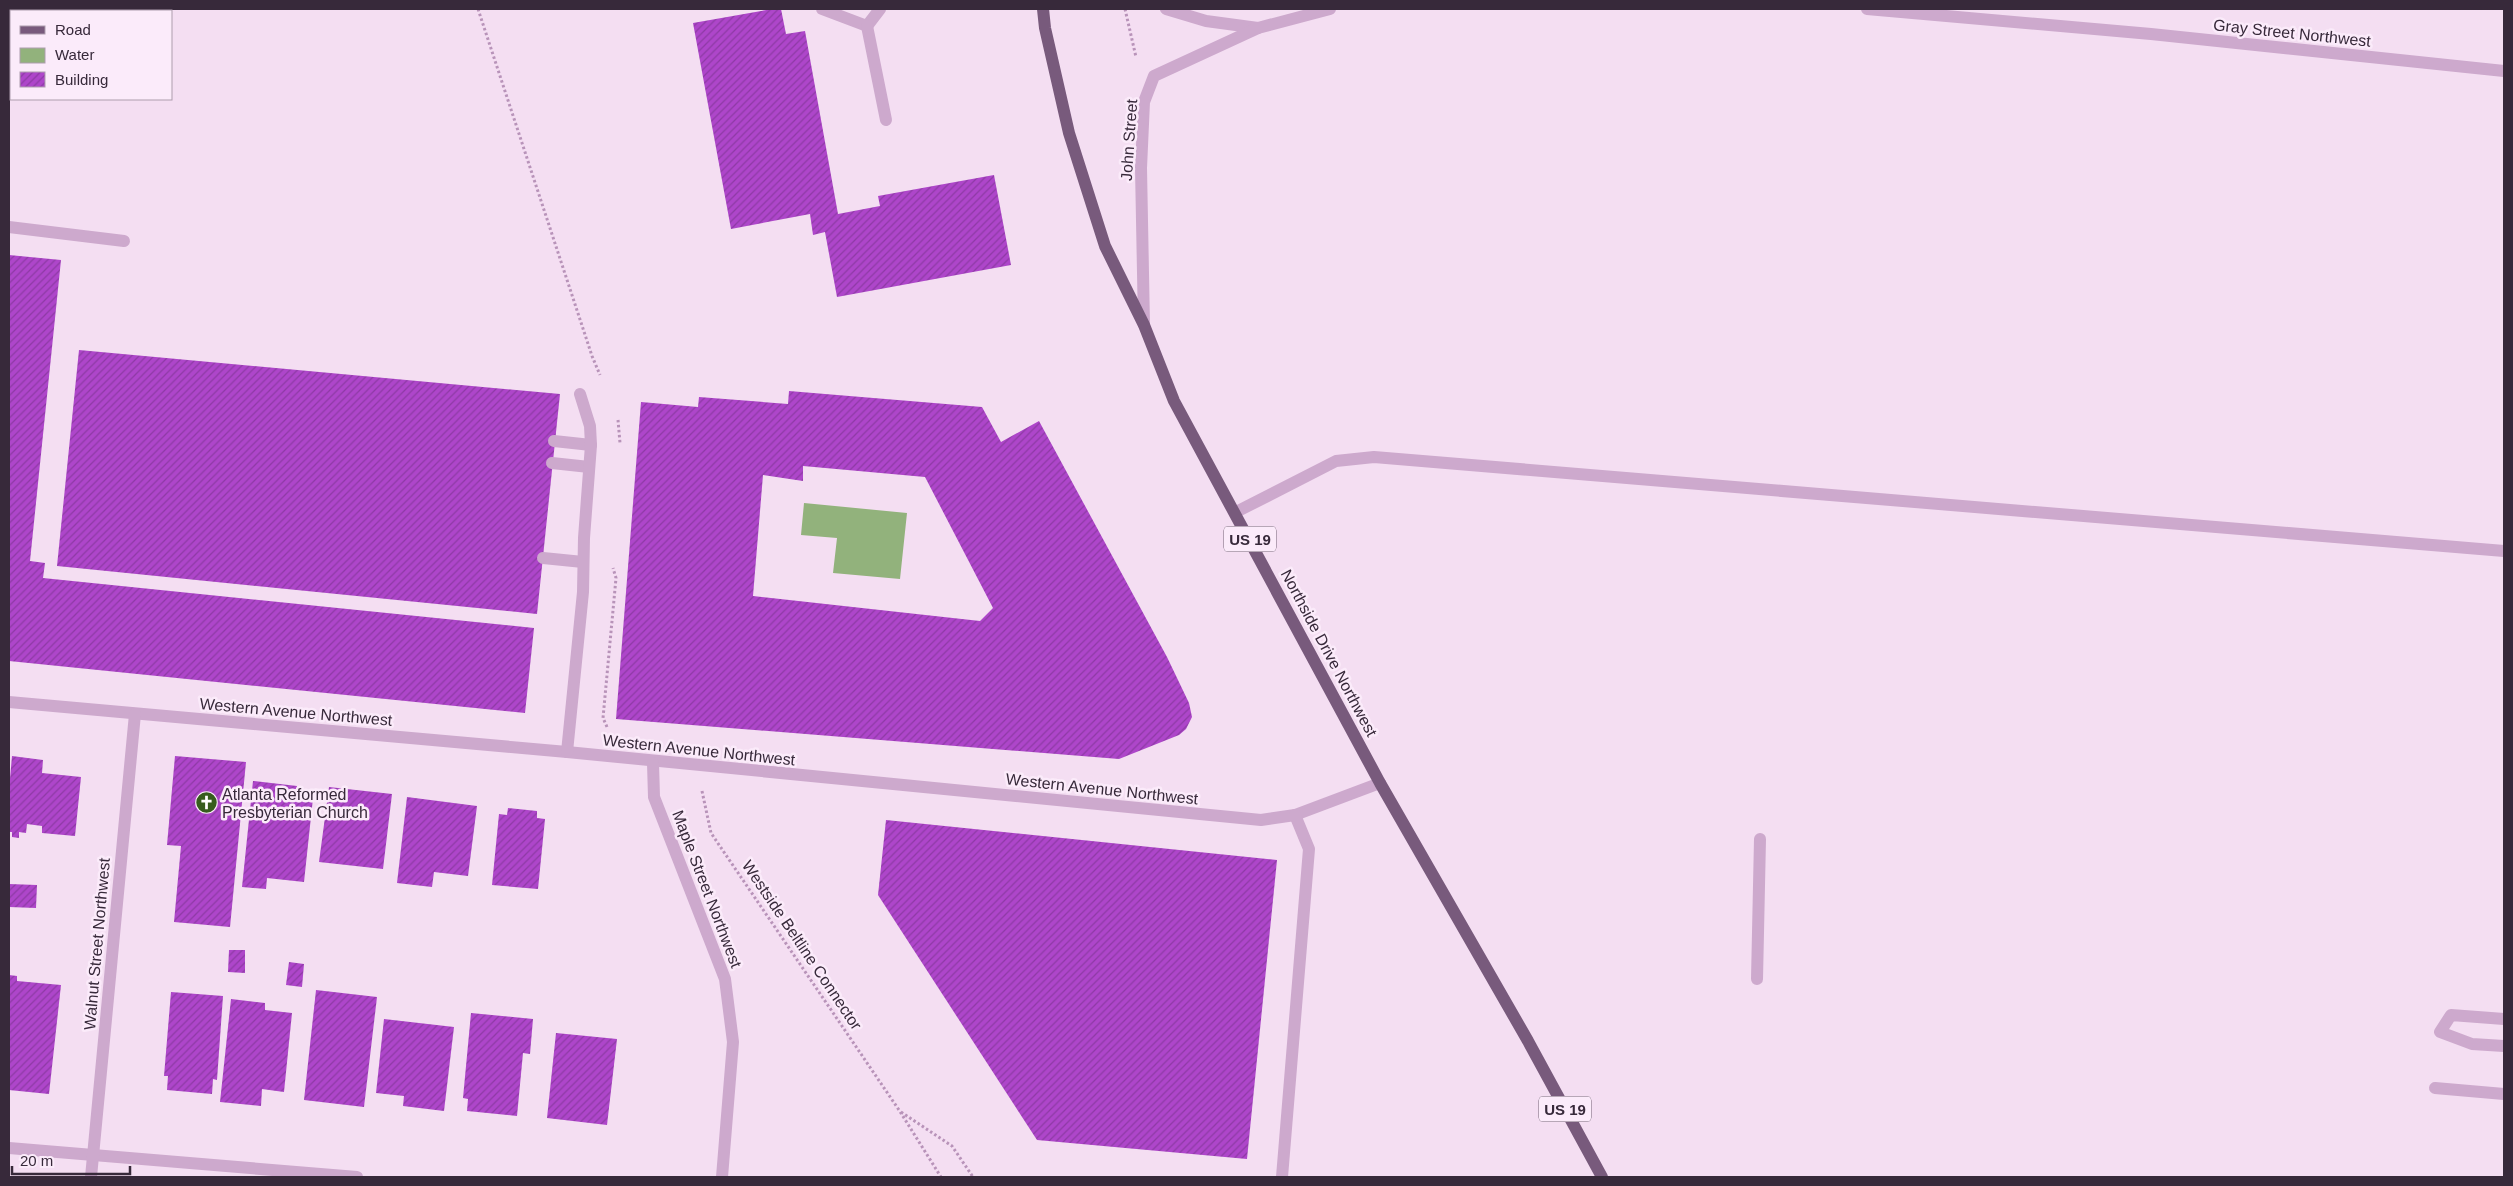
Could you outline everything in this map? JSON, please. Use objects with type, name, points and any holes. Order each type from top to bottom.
[{"type":"main road","name":"Northside Drive Northwest","points":[[1043,9],[1045,28],[1072,142],[1105,246],[1144,324],[1174,400],[1236,512],[1380,783],[1528,1041],[1602,1177]]},
{"type":"street","points":[[822,9],[867,26]]},
{"type":"street","points":[[880,9],[867,26],[886,120]]},
{"type":"street","points":[[1166,9],[1206,21],[1258,28],[1330,9]]},
{"type":"street","name":"Gray Street Northwest","points":[[1867,9],[2152,34],[2504,71]]},
{"type":"street","name":"John Street","points":[[1144,324],[1141,168],[1144,102],[1154,76],[1258,28]]},
{"type":"street","points":[[9,227],[124,240]]},
{"type":"street","points":[[566,752],[583,592],[583,562],[591,444],[590,426],[580,394]]},
{"type":"street","points":[[554,441],[591,444]]},
{"type":"street","points":[[1236,512],[1336,461],[1374,457],[2504,551]]},
{"type":"street","points":[[552,463],[589,467]]},
{"type":"street","points":[[542,558],[583,562]]},
{"type":"street","name":"Western Avenue Northwest","points":[[9,702],[566,752],[1261,820],[1295,815],[1380,783]]},
{"type":"street","name":"Walnut Street Northwest","points":[[91,1177],[135,714]]},
{"type":"street","name":"Maple Street Northwest","points":[[653,762],[654,797],[725,979],[733,1042],[722,1177]]},
{"type":"street","points":[[1282,1177],[1309,849],[1295,815]]},
{"type":"street","points":[[1757,979],[1760,839]]},
{"type":"street","points":[[2504,1019],[2451,1015],[2440,1032],[2472,1044],[2504,1046]]},
{"type":"street","points":[[2435,1088],[2504,1094]]},
{"type":"street","points":[[9,1148],[93,1153],[357,1177]]},
{"type":"path","points":[[478,9],[592,356],[602,380]]},
{"type":"path","points":[[1124,9],[1139,66]]},
{"type":"path","points":[[618,418],[620,447]]},
{"type":"path","points":[[610,728],[606,726],[603,718],[616,578],[611,565]]},
{"type":"path","name":"Westside Beltline Connector","points":[[702,786],[710,833],[899,1110],[940,1177]]},
{"type":"path","name":"Westside Beltline Connector","points":[[899,1110],[952,1146],[973,1177]]},
{"type":"water","points":[[804,503],[907,513],[900,579],[833,573],[837,538],[801,535]]},
{"type":"building","points":[[781,9],[786,34],[805,31],[838,214],[880,206],[878,196],[994,175],[1011,265],[837,297],[825,232],[813,235],[810,214],[731,229],[693,23]]},
{"type":"building","points":[[9,255],[61,260],[30,561],[45,563],[43,578],[534,628],[525,713],[9,661]]},
{"type":"building","points":[[79,350],[560,394],[537,614],[57,566]]},
{"type":"building","points":[[789,391],[982,407],[1001,442],[1039,421],[1167,657],[1189,703],[1192,717],[1186,729],[1179,735],[1119,759],[616,719],[641,402],[698,407],[699,397],[788,404]],"holes":[[[803,466],[925,477],[993,608],[980,621],[753,596],[763,475],[803,481]]]},
{"type":"building","points":[[12,756],[43,760],[42,773],[81,777],[75,836],[42,833],[42,826],[27,824],[26,833],[19,832],[19,838],[12,837],[12,832],[9,832],[9,790]]},
{"type":"building","name":"Atlanta Reformed Presbyterian Church","points":[[175,756],[246,762],[230,927],[174,922],[181,846],[167,845]]},
{"type":"building","points":[[253,781],[297,786],[296,797],[313,798],[304,882],[267,878],[266,889],[242,887]]},
{"type":"building","points":[[329,787],[392,794],[383,869],[319,862]]},
{"type":"building","points":[[407,797],[477,806],[468,876],[434,872],[432,887],[397,883]]},
{"type":"building","points":[[508,808],[537,811],[537,818],[545,819],[538,889],[492,885],[499,814],[507,815]]},
{"type":"building","points":[[886,820],[1277,860],[1247,1159],[1037,1140],[878,895]]},
{"type":"building","points":[[9,884],[37,885],[36,908],[9,907]]},
{"type":"building","points":[[229,950],[245,950],[245,973],[228,972]]},
{"type":"building","points":[[289,962],[304,964],[302,987],[286,985]]},
{"type":"building","points":[[9,975],[17,976],[17,981],[61,985],[49,1094],[9,1090]]},
{"type":"building","points":[[316,990],[377,997],[364,1107],[304,1100]]},
{"type":"building","points":[[171,992],[223,996],[217,1080],[213,1079],[212,1094],[167,1090],[168,1076],[164,1076]]},
{"type":"building","points":[[231,999],[265,1003],[265,1010],[292,1013],[284,1092],[262,1089],[261,1106],[220,1102]]},
{"type":"building","points":[[471,1013],[533,1019],[530,1054],[523,1053],[517,1116],[467,1111],[468,1099],[463,1098]]},
{"type":"building","points":[[384,1019],[454,1027],[444,1111],[403,1106],[404,1096],[376,1093]]},
{"type":"building","points":[[556,1033],[617,1039],[607,1125],[547,1118]]},
{"type":"place","name":"Atlanta Reformed Presbyterian Church","points":[[206,803]]}]
